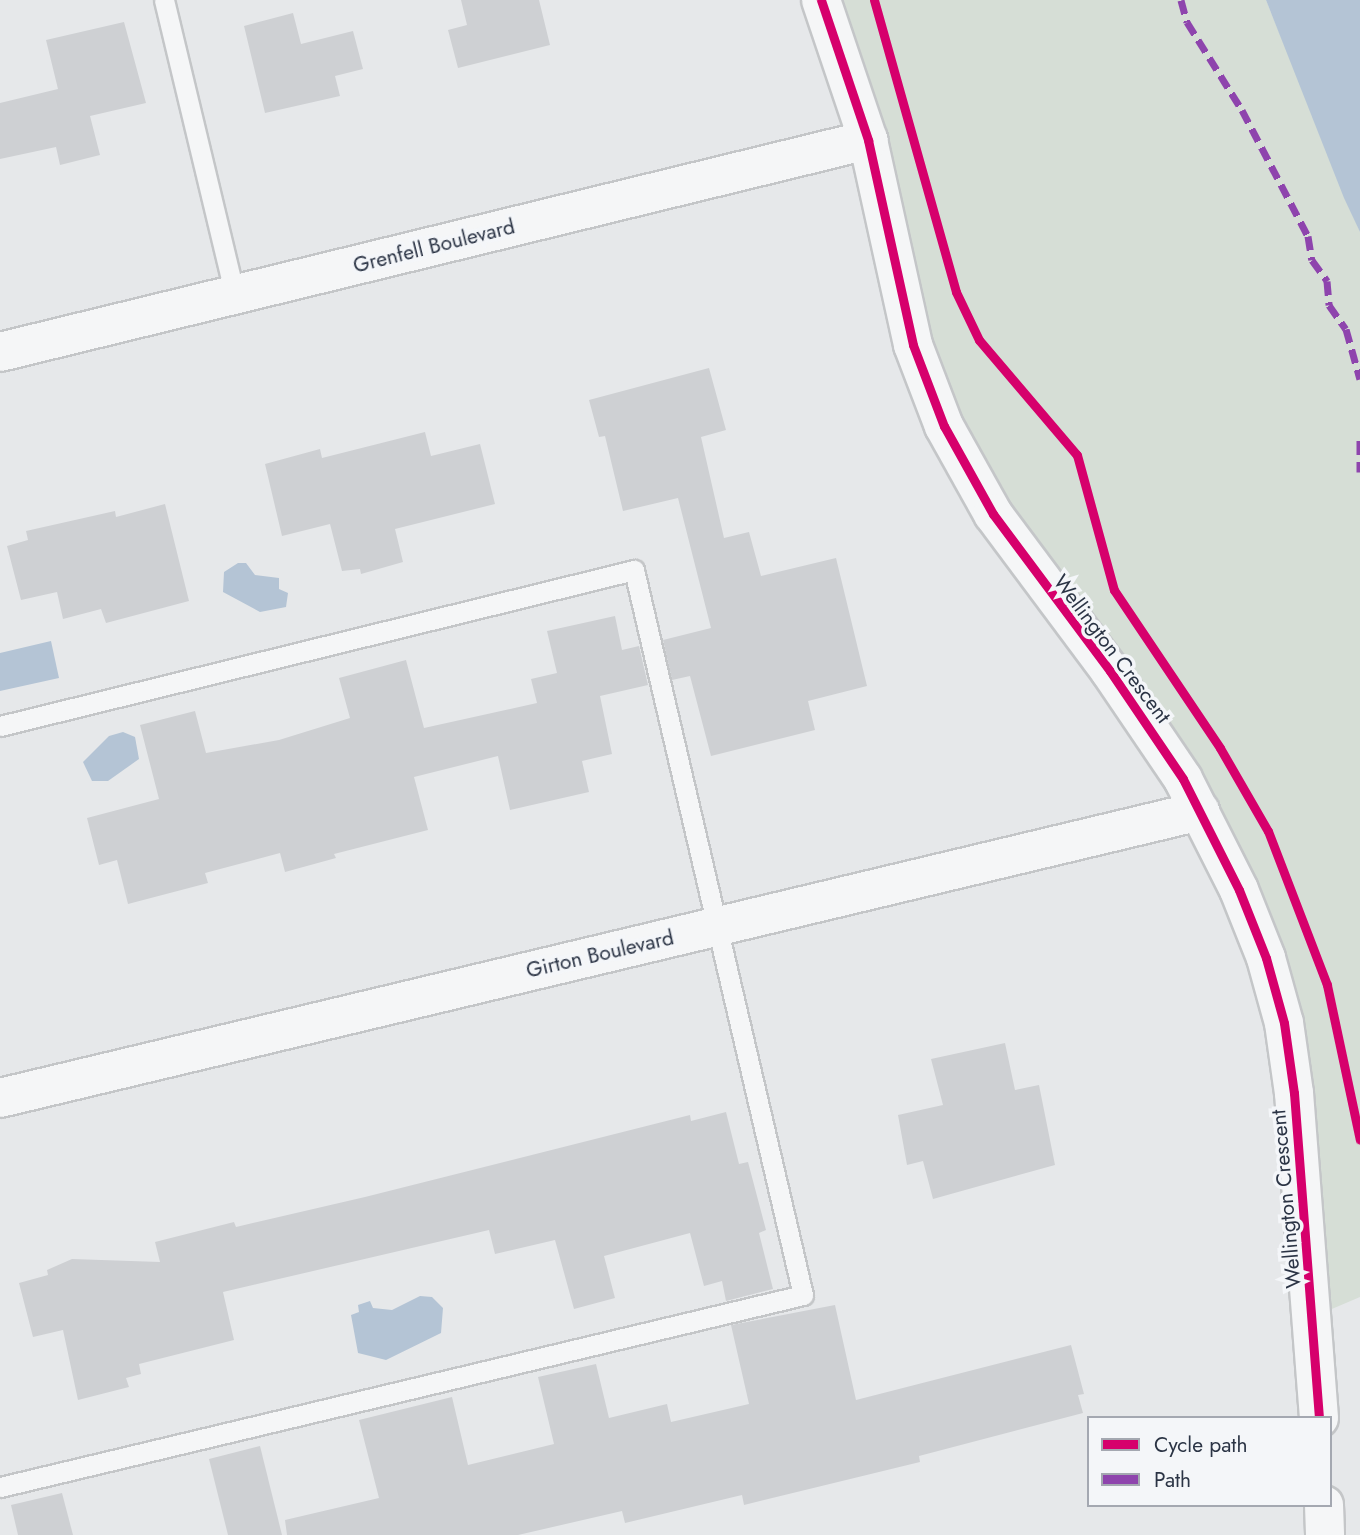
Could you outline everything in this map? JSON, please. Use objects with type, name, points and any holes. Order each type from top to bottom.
[{"type":"street","name":"Wellington Crescent","points":[[821,0],[868,140],[914,345],[944,426],[993,514],[1135,706],[1200,811],[1251,919],[1284,1023],[1302,1167],[1318,1416]]},
{"type":"street","name":"Grenfell Boulevard","points":[[0,352],[868,140]]},
{"type":"street","name":"Girton Boulevard","points":[[0,1098],[1200,811]]},
{"type":"street","points":[[1324,1507],[1325,1535]]},
{"type":"lane","points":[[164,0],[235,295]]},
{"type":"lane","points":[[0,726],[634,570],[803,1295],[0,1487]]},
{"type":"shaded area","points":[[815,0],[1266,0],[1360,232],[1360,1297],[1313,1317],[1251,919],[969,475]]},
{"type":"water","points":[[1266,0],[1360,0],[1360,232],[1344,198]]},
{"type":"water","points":[[238,563],[246,563],[255,575],[279,578],[279,589],[288,593],[286,607],[260,612],[223,592],[224,572]]},
{"type":"water","points":[[51,641],[59,678],[0,691],[0,653]]},
{"type":"water","points":[[123,732],[135,737],[139,759],[108,781],[92,781],[83,762],[109,736]]},
{"type":"water","points":[[420,1296],[432,1297],[443,1308],[441,1333],[386,1360],[358,1353],[351,1315],[359,1312],[358,1305],[370,1301],[373,1308],[392,1310]]},
{"type":"building","points":[[461,0],[539,0],[550,45],[458,68],[448,30],[467,25]]},
{"type":"building","points":[[293,13],[301,44],[353,31],[363,69],[335,76],[340,96],[265,113],[244,26]]},
{"type":"building","points":[[124,22],[146,103],[90,116],[100,155],[60,165],[56,147],[0,159],[0,103],[58,89],[46,40]]},
{"type":"building","points":[[709,368],[726,430],[701,437],[724,538],[749,532],[761,576],[836,558],[867,686],[808,701],[815,730],[711,756],[690,676],[672,680],[663,640],[711,628],[678,498],[623,511],[605,436],[599,437],[589,400]]},
{"type":"building","points":[[425,432],[431,456],[480,444],[495,504],[395,529],[403,562],[361,574],[360,569],[342,571],[330,524],[282,536],[265,464],[320,449],[322,458]]},
{"type":"building","points":[[165,504],[189,601],[106,623],[101,609],[63,619],[57,592],[21,600],[7,546],[28,540],[26,531],[115,511],[116,517]]},
{"type":"building","points":[[615,616],[622,650],[639,646],[648,685],[600,696],[612,754],[582,761],[589,792],[510,810],[498,756],[414,777],[428,830],[334,854],[336,858],[285,872],[280,853],[205,873],[208,883],[128,904],[117,860],[99,865],[87,818],[159,799],[140,725],[195,711],[206,753],[279,740],[350,718],[339,678],[406,660],[424,728],[537,703],[531,679],[557,673],[547,631]]},
{"type":"building","points":[[1005,1043],[1015,1090],[1039,1085],[1055,1165],[933,1199],[923,1161],[907,1165],[898,1115],[943,1105],[931,1059]]},
{"type":"building","points":[[726,1112],[739,1164],[748,1162],[766,1230],[759,1233],[773,1289],[726,1301],[722,1281],[704,1286],[690,1233],[604,1256],[615,1298],[574,1309],[555,1240],[495,1254],[489,1230],[223,1292],[234,1340],[139,1364],[141,1374],[126,1378],[129,1387],[78,1400],[63,1330],[33,1337],[19,1283],[48,1275],[47,1270],[72,1259],[160,1262],[155,1242],[234,1222],[236,1227],[365,1197],[690,1115],[691,1121]]},
{"type":"building","points":[[835,1305],[856,1400],[1071,1345],[1084,1394],[1078,1395],[1083,1413],[919,1456],[920,1462],[744,1505],[742,1495],[625,1523],[622,1511],[518,1535],[287,1535],[285,1520],[379,1498],[359,1420],[452,1397],[468,1465],[554,1444],[538,1377],[596,1364],[609,1418],[667,1404],[671,1422],[749,1404],[731,1325]]},
{"type":"building","points":[[260,1446],[282,1535],[228,1535],[209,1459]]},
{"type":"building","points":[[62,1493],[73,1535],[18,1535],[11,1505]]},
{"type":"marked path","points":[[1181,0],[1187,22],[1242,110],[1308,236],[1312,260],[1327,281],[1329,305],[1346,329],[1360,379]]},
{"type":"marked path","points":[[1360,440],[1360,472]]},
{"type":"cycle path","points":[[821,0],[868,140],[913,345],[944,426],[993,514],[1110,671],[1183,779],[1239,890],[1266,958],[1284,1023],[1294,1093],[1319,1416]]},
{"type":"cycle path","points":[[874,0],[956,292],[979,340],[1077,455],[1114,590],[1220,748],[1268,831],[1327,985],[1360,1140]]}]
